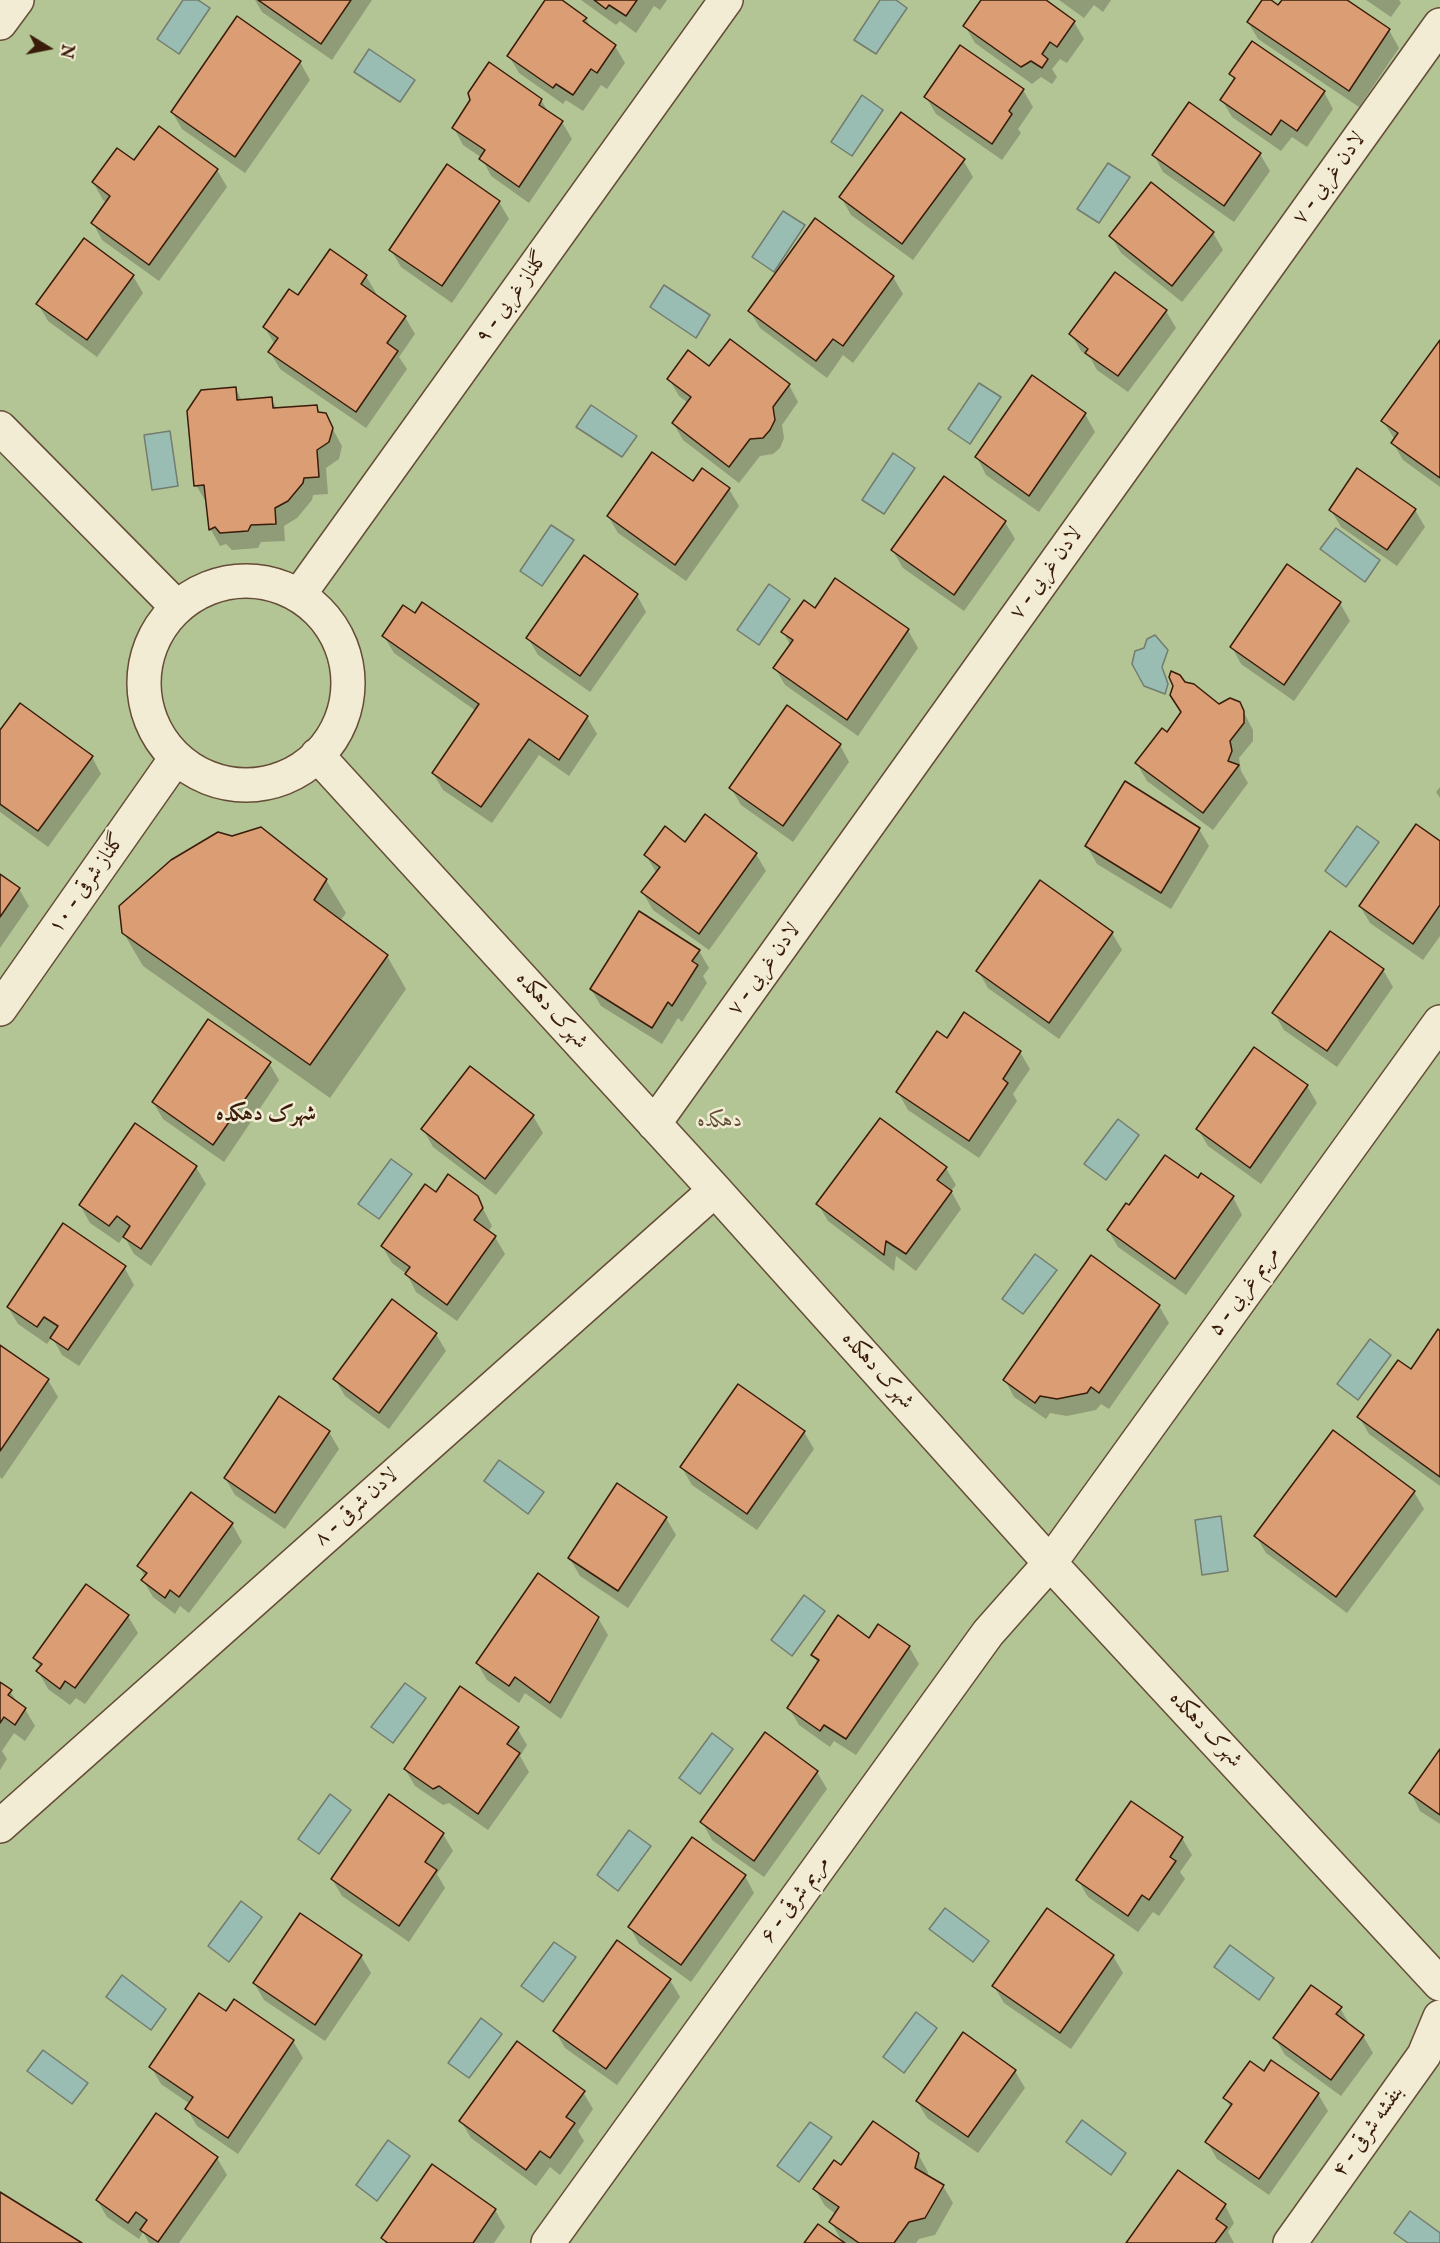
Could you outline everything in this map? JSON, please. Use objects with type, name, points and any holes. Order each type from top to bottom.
[{"type":"street","points":[[0,23],[17,0]]},
{"type":"street","name":"گلناز غربی - ۹","points":[[299,595],[726,0]]},
{"type":"street","name":"لادن غربی - ۷","points":[[654,1124],[1440,25]]},
{"type":"street","points":[[0,428],[177,608]]},
{"type":"street","points":[[236,580],[269,583],[299,595],[324,616],[341,645],[348,677],[344,712],[329,743],[304,767],[273,782],[239,785],[205,777],[176,758],[156,731],[145,698],[145,665],[156,633],[177,608],[204,589],[236,580]]},
{"type":"street","name":"شهرک دهکده","points":[[317,755],[715,1190],[1050,1563],[1440,1984]]},
{"type":"street","name":"گلناز شرقی - ۱۰","points":[[0,1009],[176,758]]},
{"type":"street","name":"مریم غربی - ۵","points":[[1050,1563],[1440,1022]]},
{"type":"street","name":"لادن شرقی - ۸","points":[[0,1826],[715,1190]]},
{"type":"street","name":"مریم شرقی - ۶","points":[[549,2243],[988,1634],[1050,1563]]},
{"type":"street","name":"بنفشه شرقی - ۴","points":[[1290,2243],[1424,2055],[1440,2017]]},
{"type":"green space","name":"دهکده","points":[[0,0],[1440,0],[1440,2243],[0,2243]]},
{"type":"water","points":[[183,0],[198,0],[210,8],[179,54],[157,39]]},
{"type":"water","points":[[880,0],[896,0],[907,8],[876,54],[854,40]]},
{"type":"water","points":[[369,49],[415,80],[400,102],[354,72]]},
{"type":"water","points":[[862,95],[883,110],[852,156],[831,142]]},
{"type":"water","points":[[1108,163],[1130,177],[1099,223],[1077,209]]},
{"type":"water","points":[[783,211],[805,225],[774,272],[752,257]]},
{"type":"water","points":[[664,285],[710,315],[696,338],[650,307]]},
{"type":"water","points":[[979,383],[1001,397],[970,444],[948,429]]},
{"type":"water","points":[[591,405],[637,436],[622,457],[576,427]]},
{"type":"water","points":[[170,431],[178,486],[152,490],[144,435]]},
{"type":"water","points":[[893,453],[915,468],[884,514],[862,500]]},
{"type":"water","points":[[551,525],[574,540],[542,586],[520,571]]},
{"type":"water","points":[[1336,528],[1380,560],[1365,582],[1320,549]]},
{"type":"water","points":[[769,584],[790,599],[759,645],[737,630]]},
{"type":"water","points":[[1155,635],[1168,650],[1162,667],[1168,684],[1165,694],[1144,686],[1132,664],[1135,651],[1144,648],[1147,639]]},
{"type":"water","points":[[1357,826],[1379,842],[1346,887],[1325,871]]},
{"type":"water","points":[[1118,1119],[1139,1135],[1106,1180],[1084,1164]]},
{"type":"water","points":[[391,1159],[412,1174],[379,1219],[358,1204]]},
{"type":"water","points":[[1035,1254],[1057,1270],[1023,1314],[1002,1299]]},
{"type":"water","points":[[1370,1339],[1391,1355],[1358,1400],[1337,1384]]},
{"type":"water","points":[[499,1460],[544,1492],[528,1514],[484,1481]]},
{"type":"water","points":[[1221,1516],[1228,1571],[1202,1575],[1195,1520]]},
{"type":"water","points":[[804,1595],[825,1611],[792,1656],[771,1640]]},
{"type":"water","points":[[405,1683],[426,1698],[393,1743],[371,1727]]},
{"type":"water","points":[[712,1733],[733,1749],[700,1794],[679,1778]]},
{"type":"water","points":[[330,1794],[351,1810],[319,1854],[298,1839]]},
{"type":"water","points":[[629,1830],[651,1846],[618,1891],[597,1875]]},
{"type":"water","points":[[241,1901],[262,1917],[229,1962],[208,1946]]},
{"type":"water","points":[[945,1908],[989,1941],[973,1962],[929,1929]]},
{"type":"water","points":[[554,1942],[576,1957],[543,2002],[521,1986]]},
{"type":"water","points":[[1230,1945],[1274,1978],[1259,2000],[1214,1967]]},
{"type":"water","points":[[122,1975],[166,2009],[151,2030],[106,1997]]},
{"type":"water","points":[[916,2012],[937,2028],[904,2073],[883,2057]]},
{"type":"water","points":[[481,2018],[502,2034],[469,2078],[448,2063]]},
{"type":"water","points":[[43,2050],[88,2083],[72,2104],[27,2071]]},
{"type":"water","points":[[1082,2120],[1126,2153],[1111,2175],[1066,2142]]},
{"type":"water","points":[[810,2122],[832,2137],[799,2182],[777,2166]]},
{"type":"water","points":[[388,2140],[410,2156],[377,2201],[356,2185]]},
{"type":"water","points":[[1410,2211],[1440,2233],[1440,2243],[1408,2243],[1394,2233]]},
{"type":"building","points":[[258,0],[351,0],[321,44]]},
{"type":"building","points":[[545,0],[562,0],[587,18],[583,21],[616,45],[597,73],[591,69],[573,95],[556,84],[553,88],[507,56]]},
{"type":"building","points":[[594,0],[637,0],[626,16],[609,5],[606,9]]},
{"type":"building","points":[[981,0],[1046,0],[1075,21],[1057,47],[1050,42],[1042,54],[1048,59],[1042,68],[1031,61],[1021,67],[963,26]]},
{"type":"building","points":[[1262,0],[1271,0],[1278,5],[1282,0],[1347,0],[1390,29],[1349,91],[1247,22]]},
{"type":"building","points":[[237,16],[301,61],[235,157],[171,112]]},
{"type":"building","points":[[1252,41],[1325,91],[1297,131],[1281,120],[1271,135],[1220,100],[1235,78],[1229,74]]},
{"type":"building","points":[[960,45],[1024,89],[1009,111],[1012,114],[992,144],[924,97]]},
{"type":"building","points":[[489,62],[542,99],[539,105],[563,121],[519,187],[479,159],[485,150],[452,128],[470,100],[468,93]]},
{"type":"building","points":[[1189,102],[1261,153],[1224,206],[1152,155]]},
{"type":"building","points":[[901,112],[965,159],[902,244],[839,197]]},
{"type":"building","points":[[159,126],[218,169],[149,265],[91,223],[110,196],[92,182],[117,148],[134,160]]},
{"type":"building","points":[[447,164],[500,201],[442,286],[389,250]]},
{"type":"building","points":[[1151,182],[1214,232],[1172,286],[1109,236]]},
{"type":"building","points":[[815,218],[894,276],[843,346],[833,339],[816,361],[748,311]]},
{"type":"building","points":[[84,238],[134,275],[87,340],[36,304]]},
{"type":"building","points":[[330,249],[367,275],[361,284],[406,316],[387,343],[398,351],[356,412],[268,352],[278,338],[263,327],[289,289],[298,295]]},
{"type":"building","points":[[1115,272],[1167,310],[1118,376],[1085,353],[1088,349],[1069,334]]},
{"type":"building","points":[[730,339],[790,384],[773,407],[775,420],[770,430],[763,438],[750,439],[729,467],[672,423],[691,397],[667,379],[688,350],[709,366]]},
{"type":"building","points":[[1440,340],[1440,478],[1391,443],[1398,433],[1381,421]]},
{"type":"building","points":[[1032,375],[1086,413],[1029,496],[975,457]]},
{"type":"building","points":[[236,387],[237,400],[272,397],[273,408],[317,405],[318,412],[326,413],[333,428],[329,442],[317,450],[319,477],[304,478],[303,483],[288,501],[275,508],[276,524],[251,525],[248,531],[220,533],[215,527],[209,530],[204,485],[194,486],[187,411],[201,390]]},
{"type":"building","points":[[652,452],[693,481],[702,468],[730,488],[675,565],[607,516]]},
{"type":"building","points":[[1357,468],[1416,509],[1387,550],[1329,510]]},
{"type":"building","points":[[944,476],[1006,521],[954,595],[891,550]]},
{"type":"building","points":[[584,555],[638,594],[580,676],[526,638]]},
{"type":"building","points":[[1287,564],[1341,602],[1284,685],[1230,647]]},
{"type":"building","points":[[835,578],[909,629],[847,720],[773,668],[793,640],[781,632],[804,600],[815,608]]},
{"type":"building","points":[[422,602],[588,716],[559,760],[529,739],[481,807],[432,773],[479,704],[382,636],[403,605],[415,613]]},
{"type":"building","points":[[1171,671],[1180,675],[1185,682],[1194,684],[1219,704],[1230,698],[1240,702],[1244,711],[1244,723],[1230,741],[1232,751],[1228,761],[1239,765],[1203,813],[1135,763],[1162,728],[1167,732],[1181,712],[1170,695],[1173,686],[1169,677]]},
{"type":"building","points":[[20,703],[93,756],[38,831],[0,804],[0,730]]},
{"type":"building","points":[[787,705],[841,744],[783,826],[729,788]]},
{"type":"building","points":[[1125,781],[1200,828],[1161,893],[1085,846]]},
{"type":"building","points":[[705,814],[757,853],[699,934],[641,892],[660,867],[644,855],[665,826],[685,842]]},
{"type":"building","points":[[1416,824],[1440,841],[1440,905],[1413,944],[1359,906]]},
{"type":"building","points":[[261,827],[327,879],[314,900],[388,955],[310,1065],[122,933],[119,906],[171,860],[218,832],[232,836]]},
{"type":"building","points":[[0,874],[20,888],[0,917]]},
{"type":"building","points":[[1040,880],[1113,932],[1049,1023],[976,971]]},
{"type":"building","points":[[639,911],[700,950],[692,961],[698,965],[672,1006],[668,1002],[652,1028],[590,989]]},
{"type":"building","points":[[1330,931],[1384,969],[1327,1051],[1272,1013]]},
{"type":"building","points":[[964,1012],[1021,1051],[1003,1079],[1008,1083],[969,1141],[896,1092],[937,1031],[947,1038]]},
{"type":"building","points":[[208,1019],[271,1062],[213,1145],[152,1102]]},
{"type":"building","points":[[1254,1047],[1308,1085],[1250,1168],[1196,1129]]},
{"type":"building","points":[[470,1066],[534,1115],[485,1179],[421,1129]]},
{"type":"building","points":[[880,1118],[947,1167],[937,1180],[952,1191],[906,1254],[886,1241],[884,1255],[816,1204]]},
{"type":"building","points":[[135,1123],[197,1166],[141,1249],[123,1237],[130,1226],[117,1216],[109,1226],[79,1205]]},
{"type":"building","points":[[1165,1155],[1198,1178],[1201,1173],[1234,1196],[1175,1279],[1107,1230],[1126,1203],[1129,1205]]},
{"type":"building","points":[[448,1174],[478,1196],[483,1208],[474,1220],[496,1236],[447,1305],[405,1274],[410,1267],[381,1246],[425,1184],[436,1192]]},
{"type":"building","points":[[63,1223],[126,1266],[68,1350],[50,1338],[58,1326],[44,1317],[37,1327],[7,1307]]},
{"type":"building","points":[[1091,1255],[1160,1305],[1099,1393],[1091,1387],[1087,1393],[1057,1399],[1040,1396],[1035,1403],[1003,1380]]},
{"type":"building","points":[[392,1299],[437,1333],[379,1413],[333,1379]]},
{"type":"building","points":[[1438,1329],[1440,1331],[1440,1477],[1357,1417],[1398,1360],[1411,1369]]},
{"type":"building","points":[[0,1345],[49,1379],[0,1451]]},
{"type":"building","points":[[738,1384],[805,1431],[747,1514],[680,1467]]},
{"type":"building","points":[[279,1396],[330,1431],[275,1513],[224,1478]]},
{"type":"building","points":[[1333,1430],[1415,1491],[1336,1597],[1254,1536]]},
{"type":"building","points":[[617,1483],[667,1517],[618,1591],[568,1558]]},
{"type":"building","points":[[191,1492],[233,1523],[179,1597],[170,1590],[165,1598],[141,1580],[147,1573],[137,1566]]},
{"type":"building","points":[[538,1573],[599,1617],[550,1703],[515,1677],[509,1686],[476,1663]]},
{"type":"building","points":[[86,1584],[129,1615],[75,1688],[65,1681],[60,1689],[36,1671],[42,1664],[33,1658]]},
{"type":"building","points":[[838,1615],[869,1638],[878,1624],[910,1646],[846,1739],[824,1725],[820,1731],[787,1708],[819,1660],[811,1655]]},
{"type":"building","points":[[0,1682],[12,1690],[8,1695],[26,1708],[15,1725],[4,1717],[0,1723]]},
{"type":"building","points":[[460,1686],[519,1727],[507,1744],[520,1753],[478,1814],[439,1786],[433,1789],[404,1769]]},
{"type":"building","points":[[765,1732],[818,1771],[754,1861],[700,1822]]},
{"type":"building","points":[[1440,1749],[1440,1815],[1409,1793]]},
{"type":"building","points":[[389,1794],[444,1833],[425,1862],[437,1870],[399,1926],[331,1879]]},
{"type":"building","points":[[1131,1801],[1183,1837],[1170,1857],[1176,1861],[1149,1900],[1142,1895],[1128,1916],[1076,1880]]},
{"type":"building","points":[[692,1837],[746,1875],[681,1965],[628,1927]]},
{"type":"building","points":[[1047,1908],[1114,1955],[1060,2033],[992,1986]]},
{"type":"building","points":[[300,1913],[362,1955],[315,2025],[253,1983]]},
{"type":"building","points":[[617,1940],[671,1979],[606,2069],[553,2031]]},
{"type":"building","points":[[1311,1985],[1342,2007],[1336,2014],[1364,2035],[1331,2080],[1273,2038]]},
{"type":"building","points":[[199,1993],[226,2011],[234,1999],[294,2040],[228,2138],[185,2109],[193,2097],[149,2067]]},
{"type":"building","points":[[963,2032],[1016,2070],[968,2137],[916,2101]]},
{"type":"building","points":[[517,2041],[585,2091],[566,2117],[575,2123],[550,2158],[540,2151],[526,2170],[459,2121]]},
{"type":"building","points":[[1271,2060],[1319,2093],[1259,2179],[1205,2142],[1232,2104],[1223,2098],[1250,2061],[1264,2071]]},
{"type":"building","points":[[156,2113],[218,2157],[158,2242],[140,2230],[147,2220],[136,2212],[128,2223],[96,2200]]},
{"type":"building","points":[[873,2121],[919,2153],[915,2168],[944,2185],[925,2218],[909,2222],[894,2243],[859,2243],[829,2222],[839,2207],[813,2189],[834,2160],[841,2165]]},
{"type":"building","points":[[432,2164],[496,2209],[473,2243],[388,2243],[381,2238]]},
{"type":"building","points":[[1178,2170],[1226,2204],[1216,2219],[1227,2227],[1215,2243],[1126,2243]]},
{"type":"building","points":[[0,2192],[82,2243],[0,2243]]},
{"type":"building","points":[[818,2224],[845,2243],[804,2243]]},
{"type":"district","name":"شهرک دهکده","points":[[266,1115]]}]
